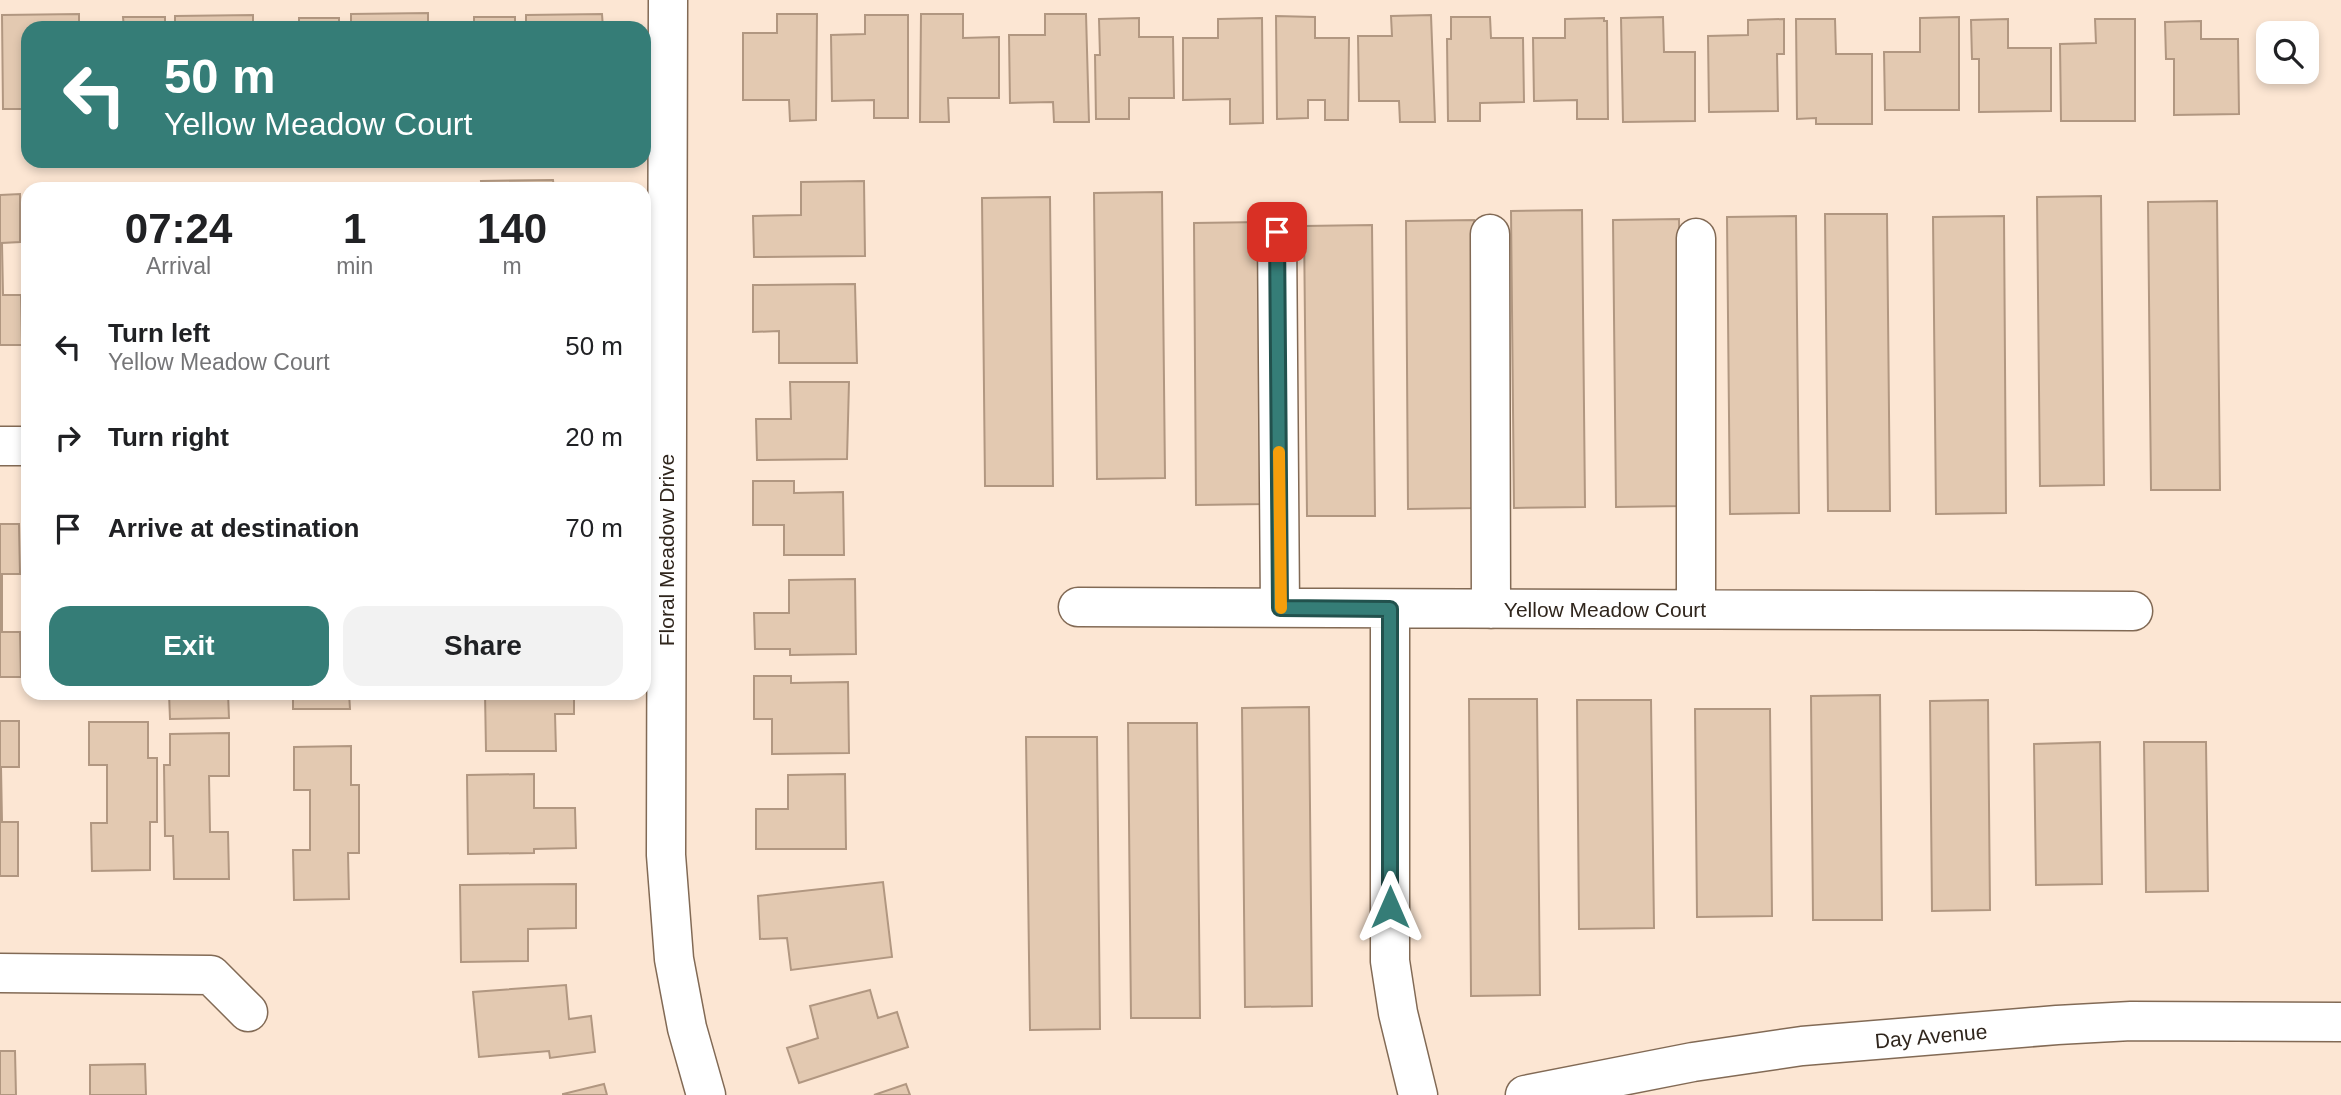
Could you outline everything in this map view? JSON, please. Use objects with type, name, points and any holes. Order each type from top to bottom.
[{"type":"street","name":"Floral Meadow Drive","points":[[668,0],[666,855],[674,959],[687,1028],[706,1095]]},
{"type":"street","points":[[1277,232],[1280,608]]},
{"type":"street","points":[[1490,234],[1491,609]]},
{"type":"street","points":[[1696,239],[1696,609]]},
{"type":"street","points":[[0,446],[21,446]]},
{"type":"street","name":"Yellow Meadow Court","points":[[1077,607],[2133,611]]},
{"type":"street","points":[[1390,609],[1391,961],[1398,1013],[1419,1095]]},
{"type":"street","points":[[0,973],[211,975],[248,1012]]},
{"type":"street","name":"Day Avenue","points":[[1525,1095],[1693,1062],[1816,1045],[2131,1021],[2341,1022]]},
{"type":"building","points":[[428,13],[428,21],[351,21],[351,14]]},
{"type":"building","points":[[79,14],[79,21],[21,21],[21,109],[3,109],[2,15]]},
{"type":"building","points":[[602,14],[602,21],[526,21],[526,15]]},
{"type":"building","points":[[777,14],[817,14],[816,120],[790,121],[789,100],[743,100],[743,33],[777,33]]},
{"type":"building","points":[[921,14],[963,14],[963,38],[999,37],[999,98],[948,98],[949,122],[920,122]]},
{"type":"building","points":[[1045,14],[1086,14],[1089,122],[1054,122],[1053,102],[1010,103],[1009,35],[1045,35]]},
{"type":"building","points":[[253,15],[253,21],[175,21],[175,16]]},
{"type":"building","points":[[865,15],[908,15],[908,118],[874,118],[874,100],[832,101],[831,35],[865,34]]},
{"type":"building","points":[[1431,15],[1435,122],[1400,122],[1399,101],[1359,101],[1358,36],[1392,36],[1391,16]]},
{"type":"building","points":[[1276,16],[1315,17],[1315,38],[1349,38],[1348,120],[1325,120],[1325,100],[1308,100],[1308,118],[1277,119]]},
{"type":"building","points":[[123,17],[165,17],[165,21],[123,21]]},
{"type":"building","points":[[474,17],[515,17],[515,21],[474,21]]},
{"type":"building","points":[[1451,17],[1490,17],[1491,38],[1523,38],[1524,102],[1480,103],[1480,121],[1448,121],[1447,39],[1451,39]]},
{"type":"building","points":[[1663,17],[1664,52],[1695,52],[1695,121],[1623,122],[1621,18]]},
{"type":"building","points":[[1959,17],[1959,110],[1885,110],[1884,52],[1920,52],[1920,18]]},
{"type":"building","points":[[299,18],[339,18],[339,21],[299,21]]},
{"type":"building","points":[[1139,18],[1139,37],[1173,37],[1174,98],[1129,98],[1129,119],[1096,119],[1095,55],[1100,55],[1099,19]]},
{"type":"building","points":[[1262,18],[1263,123],[1230,124],[1230,99],[1183,100],[1183,38],[1218,38],[1218,19]]},
{"type":"building","points":[[1604,18],[1604,21],[1607,21],[1608,119],[1577,119],[1577,100],[1534,101],[1533,38],[1565,38],[1565,19]]},
{"type":"building","points":[[1784,19],[1784,54],[1777,54],[1778,111],[1709,112],[1708,36],[1748,35],[1748,20]]},
{"type":"building","points":[[1796,19],[1835,19],[1836,54],[1872,54],[1872,124],[1816,124],[1816,118],[1797,119]]},
{"type":"building","points":[[2008,19],[2008,48],[2051,48],[2051,111],[1979,112],[1979,59],[1972,59],[1971,20]]},
{"type":"building","points":[[2095,19],[2135,19],[2135,121],[2061,121],[2060,44],[2096,43]]},
{"type":"building","points":[[2201,21],[2201,39],[2238,39],[2239,114],[2174,115],[2174,59],[2166,59],[2165,22]]},
{"type":"building","points":[[553,180],[553,182],[481,182]]},
{"type":"building","points":[[864,181],[865,256],[754,257],[753,216],[801,215],[801,182]]},
{"type":"building","points":[[1162,192],[1165,478],[1097,479],[1094,193]]},
{"type":"building","points":[[20,194],[20,242],[2,243],[3,295],[21,295],[21,345],[0,345],[0,195]]},
{"type":"building","points":[[2101,196],[2104,485],[2040,486],[2037,197]]},
{"type":"building","points":[[1050,197],[1053,486],[985,486],[982,198]]},
{"type":"building","points":[[2217,201],[2220,490],[2151,490],[2148,202]]},
{"type":"building","points":[[1582,210],[1585,507],[1514,508],[1511,211]]},
{"type":"building","points":[[1825,214],[1887,214],[1890,511],[1828,511]]},
{"type":"building","points":[[1796,216],[1799,513],[1730,514],[1727,217]]},
{"type":"building","points":[[2004,216],[2006,513],[1936,514],[1933,217]]},
{"type":"building","points":[[1679,219],[1683,506],[1616,507],[1613,220]]},
{"type":"building","points":[[1474,220],[1477,508],[1408,509],[1406,221]]},
{"type":"building","points":[[1262,222],[1265,504],[1196,505],[1194,223]]},
{"type":"building","points":[[1372,225],[1375,516],[1307,516],[1304,226]]},
{"type":"building","points":[[855,284],[857,363],[779,363],[779,331],[753,332],[753,285]]},
{"type":"building","points":[[790,382],[849,382],[847,459],[757,460],[756,419],[791,419]]},
{"type":"building","points":[[753,481],[794,481],[794,493],[843,492],[844,555],[784,555],[784,525],[753,525]]},
{"type":"building","points":[[0,524],[19,524],[20,574],[2,574],[2,632],[20,632],[21,677],[0,677]]},
{"type":"building","points":[[855,579],[856,654],[790,655],[790,649],[755,649],[754,613],[789,613],[789,580]]},
{"type":"building","points":[[754,676],[791,676],[791,683],[848,682],[849,753],[772,754],[772,719],[754,719]]},
{"type":"building","points":[[1880,695],[1882,920],[1813,920],[1811,696]]},
{"type":"building","points":[[1469,699],[1537,699],[1540,995],[1471,996]]},
{"type":"building","points":[[169,700],[228,700],[229,718],[170,719]]},
{"type":"building","points":[[293,700],[349,700],[350,709],[293,709]]},
{"type":"building","points":[[485,700],[574,700],[574,714],[555,714],[556,751],[486,751]]},
{"type":"building","points":[[1577,700],[1651,700],[1654,928],[1579,929]]},
{"type":"building","points":[[1988,700],[1990,910],[1932,911],[1930,701]]},
{"type":"building","points":[[1309,707],[1312,1006],[1245,1007],[1242,708]]},
{"type":"building","points":[[1695,709],[1770,709],[1772,916],[1697,917]]},
{"type":"building","points":[[0,721],[19,721],[19,767],[1,767],[2,822],[18,822],[18,876],[0,876]]},
{"type":"building","points":[[89,722],[148,722],[148,758],[157,758],[157,822],[150,822],[150,870],[92,871],[91,823],[107,823],[107,765],[89,765]]},
{"type":"building","points":[[1128,723],[1197,723],[1200,1018],[1131,1018]]},
{"type":"building","points":[[229,733],[229,776],[209,776],[210,832],[228,832],[229,879],[174,879],[173,836],[165,836],[164,765],[170,765],[170,734]]},
{"type":"building","points":[[1026,737],[1097,737],[1100,1029],[1030,1030]]},
{"type":"building","points":[[2100,742],[2102,884],[2036,885],[2034,744]]},
{"type":"building","points":[[2144,742],[2206,742],[2208,891],[2146,892]]},
{"type":"building","points":[[351,746],[351,785],[359,785],[359,853],[348,853],[349,899],[294,900],[293,850],[310,850],[310,790],[294,790],[294,747]]},
{"type":"building","points":[[534,774],[534,808],[575,808],[576,848],[534,849],[534,853],[468,854],[467,775]]},
{"type":"building","points":[[845,774],[846,849],[756,849],[756,809],[788,809],[788,775]]},
{"type":"building","points":[[883,882],[892,957],[791,970],[787,938],[760,939],[758,896]]},
{"type":"building","points":[[576,884],[576,928],[528,929],[528,961],[461,962],[460,885]]},
{"type":"building","points":[[566,985],[569,1019],[591,1016],[595,1052],[550,1058],[549,1051],[479,1057],[473,992]]},
{"type":"building","points":[[870,990],[878,1018],[897,1012],[908,1047],[799,1083],[787,1048],[818,1038],[810,1006]]},
{"type":"building","points":[[0,1051],[15,1051],[16,1095],[0,1095]]},
{"type":"building","points":[[145,1064],[146,1095],[90,1095],[90,1065]]},
{"type":"building","points":[[604,1084],[607,1095],[563,1095],[563,1094]]},
{"type":"building","points":[[906,1084],[910,1095],[874,1095]]},
{"type":"slow traffic","points":[[1279,452],[1281,608]]},
{"type":"route","points":[[1277,232],[1280,608],[1390,609],[1390,907]]}]
